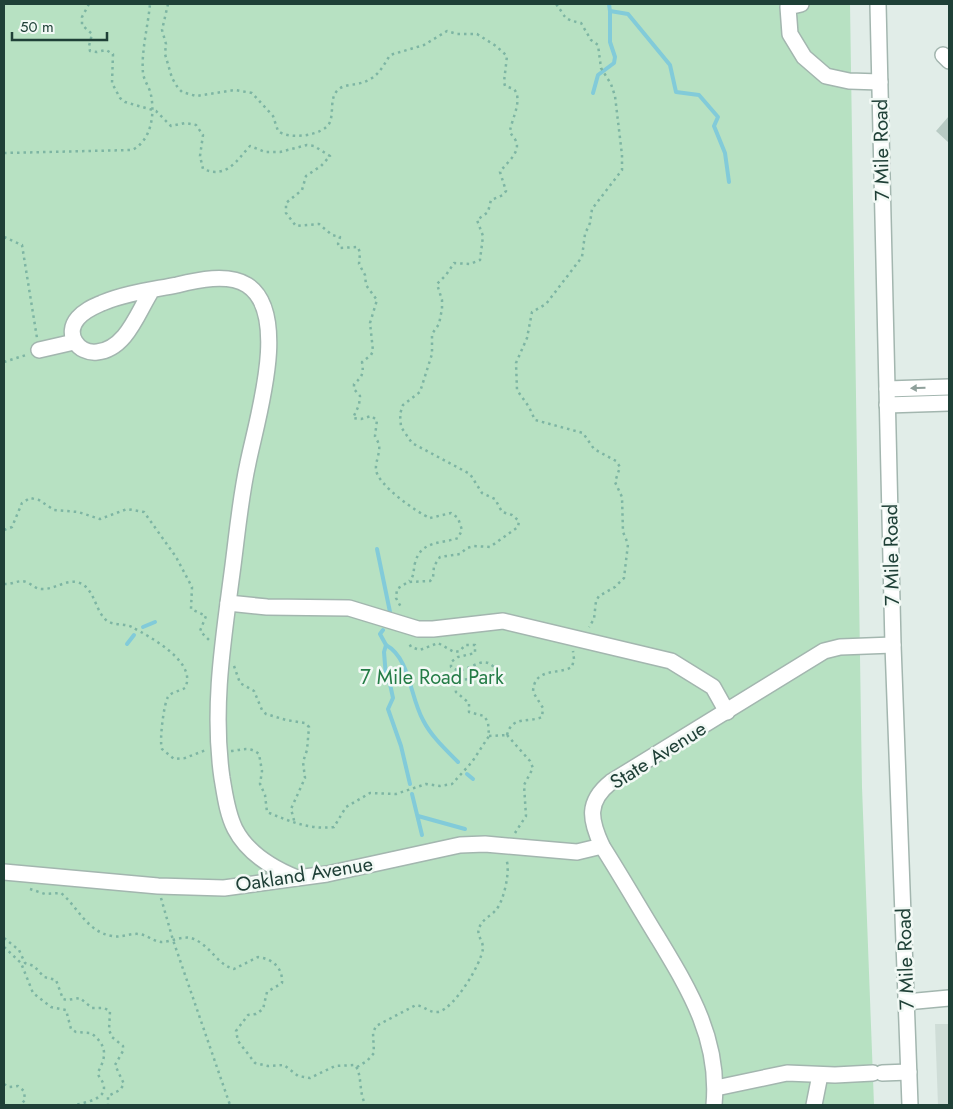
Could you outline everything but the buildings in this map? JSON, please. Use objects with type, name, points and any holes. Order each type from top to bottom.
[{"type":"street","points":[[801,4],[788,7],[790,34],[804,58],[826,76],[849,81],[880,82]]},
{"type":"street","name":"7 Mile Road","points":[[878,4],[893,645],[910,1105]]},
{"type":"street","points":[[152,290],[128,332],[112,348],[88,352],[79,348],[74,342],[72,332],[76,320],[89,308],[115,298],[152,290],[213,279],[246,284],[256,293],[264,308],[269,330],[268,353],[244,484],[221,656],[218,692],[218,752],[226,805],[234,828],[242,841],[275,869],[297,878]]},
{"type":"street","points":[[39,350],[74,342]]},
{"type":"street","points":[[887,390],[949,387]]},
{"type":"street","points":[[888,405],[949,403]]},
{"type":"street","points":[[228,603],[267,608],[349,608],[403,625],[433,629],[503,621],[671,661],[713,687],[726,712]]},
{"type":"street","name":"State Avenue","points":[[714,1105],[716,1088],[712,1048],[695,1001],[602,846],[592,826],[595,802],[605,787],[824,651],[840,647],[893,645]]},
{"type":"street","name":"Oakland Avenue","points":[[4,872],[158,886],[224,888],[364,866],[441,848],[485,844],[577,852],[602,846]]},
{"type":"street","points":[[906,1002],[949,998]]},
{"type":"street","points":[[716,1088],[787,1073],[820,1075],[909,1072]]},
{"type":"street","points":[[814,1105],[820,1075]]},
{"type":"path","points":[[4,584],[24,581],[42,589],[71,582],[83,584],[87,587],[100,613],[109,622],[129,626],[159,642],[183,666],[188,677],[185,688],[171,694],[166,700],[160,735],[162,748],[174,759],[184,758],[206,750],[218,752],[244,749],[258,754],[262,771],[260,784],[265,795],[267,812],[295,824],[318,828],[334,827],[346,807],[370,793],[396,794],[426,784],[445,786],[452,784],[489,736],[487,720],[482,715],[469,712],[469,703],[456,692],[455,686],[461,680],[491,677],[496,672],[494,667],[484,661],[464,670],[456,670],[450,665],[452,660],[475,653],[475,646],[465,644],[460,651],[454,652],[442,644],[436,643],[420,650],[409,644],[403,625],[404,613],[395,592],[399,586],[408,582],[414,576],[417,558],[428,545],[458,538],[462,530],[458,518],[450,513],[430,518],[411,508],[391,492],[387,485],[380,480],[376,471],[379,443],[375,436],[377,420],[372,416],[361,420],[353,418],[359,405],[360,396],[354,390],[354,384],[361,379],[364,373],[362,362],[372,355],[370,323],[377,304],[376,296],[366,285],[366,279],[359,264],[360,253],[358,247],[340,248],[338,245],[341,240],[339,236],[332,235],[319,224],[296,226],[286,213],[286,203],[302,190],[306,176],[321,166],[330,156],[314,146],[308,145],[280,152],[265,152],[250,146],[241,158],[225,172],[203,169],[200,162],[204,139],[200,129],[190,123],[170,126],[156,111],[125,102],[120,98],[112,83],[113,54],[106,50],[90,51],[89,46],[92,34],[82,25],[82,17],[88,4]]},
{"type":"path","points":[[4,153],[132,150],[145,138],[149,129],[152,110],[151,96],[143,74],[150,4]]},
{"type":"path","points":[[168,4],[162,30],[166,44],[165,54],[172,78],[178,88],[182,92],[196,96],[235,90],[252,93],[273,116],[278,131],[287,136],[312,134],[324,128],[330,121],[336,92],[341,88],[371,80],[379,74],[390,55],[424,45],[447,31],[457,34],[477,34],[496,46],[507,56],[505,86],[514,89],[518,95],[515,118],[510,131],[516,140],[516,147],[510,161],[500,172],[506,192],[491,200],[488,212],[478,220],[483,236],[480,260],[470,264],[454,263],[446,276],[437,284],[442,300],[442,309],[439,324],[432,334],[432,354],[420,392],[403,405],[400,418],[401,427],[412,443],[470,474],[482,492],[495,499],[502,512],[516,517],[520,521],[518,527],[490,547],[474,546],[467,548],[460,554],[440,557],[434,566],[433,578],[430,581],[408,582]]},
{"type":"path","points":[[507,735],[515,722],[542,717],[543,708],[532,689],[544,674],[572,667],[574,660],[573,646],[577,638],[594,619],[596,601],[599,596],[615,587],[624,578],[628,544],[623,532],[622,497],[615,482],[620,467],[616,461],[594,449],[583,432],[535,420],[529,407],[517,390],[516,363],[527,338],[532,312],[546,304],[582,257],[584,234],[590,223],[592,209],[622,170],[615,96],[612,84],[601,68],[598,45],[591,40],[581,23],[572,22],[563,17],[556,4]]},
{"type":"path","points":[[4,237],[22,245],[39,350],[4,362]]},
{"type":"path","points":[[4,530],[12,527],[22,503],[30,498],[39,500],[51,509],[78,512],[100,519],[127,508],[144,512],[176,557],[193,591],[191,609],[206,616],[206,621],[200,628],[201,634],[216,647],[221,656],[234,666],[240,683],[258,696],[262,710],[266,714],[293,722],[305,723],[309,727],[307,750],[303,762],[305,778],[291,808],[295,824]]},
{"type":"path","points":[[489,736],[507,735]]},
{"type":"path","points":[[23,887],[45,894],[60,892],[83,920],[107,935],[140,934],[157,942],[191,938],[214,952],[218,960],[230,968],[241,967],[258,957],[271,961],[278,968],[282,983],[267,992],[263,1009],[256,1014],[248,1015],[236,1031],[238,1041],[255,1063],[268,1066],[281,1064],[298,1076],[310,1078],[335,1066],[352,1065],[357,1067],[368,1061],[374,1053],[373,1033],[378,1024],[416,1005],[432,1012],[443,1010],[465,988],[482,954],[483,945],[479,937],[480,925],[496,911],[504,896],[504,884],[509,870],[506,858],[508,846],[526,816],[524,785],[533,768],[530,761],[507,735]]},
{"type":"path","points":[[158,886],[173,940],[230,1105]]},
{"type":"path","points":[[4,938],[19,950],[25,963],[34,966],[44,977],[56,980],[63,999],[80,998],[92,1008],[104,1008],[110,1011],[110,1034],[123,1046],[123,1051],[115,1065],[124,1084],[120,1090],[108,1096],[108,1105]]},
{"type":"path","points":[[4,947],[21,963],[33,993],[51,1007],[66,1010],[71,1029],[76,1032],[92,1033],[104,1048],[104,1061],[98,1072],[104,1086],[101,1094],[94,1100],[76,1105]]},
{"type":"path","points":[[357,1067],[360,1094],[366,1105]]},
{"type":"path","points":[[4,1084],[9,1088],[18,1086],[24,1091],[25,1100],[20,1105]]},
{"type":"shaded area","points":[[935,1024],[949,1024],[949,1105],[938,1105]]},
{"type":"green space","name":"7 Mile Road Park","points":[[4,4],[850,4],[862,787],[874,1105],[4,1105]]},
{"type":"waterway","points":[[609,4],[610,11],[628,14],[670,65],[676,92],[699,95],[718,117],[714,126],[725,153],[729,182]]},
{"type":"waterway","points":[[593,93],[598,75],[614,63],[615,57],[610,42],[610,11]]},
{"type":"waterway","points":[[377,549],[390,612]]},
{"type":"waterway","points":[[143,627],[155,622]]},
{"type":"waterway","points":[[383,630],[380,634],[386,645],[384,652],[386,677],[390,684],[393,698],[388,709],[401,746],[410,784]]},
{"type":"waterway","points":[[127,644],[134,635]]},
{"type":"waterway","points":[[386,645],[394,651],[405,668],[426,726],[458,762]]},
{"type":"waterway","points":[[467,774],[473,779]]},
{"type":"waterway","points":[[412,794],[422,835]]},
{"type":"waterway","points":[[418,816],[465,829]]}]
